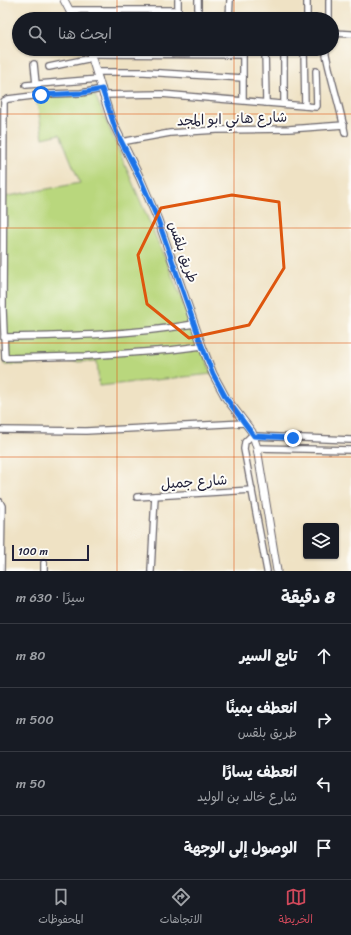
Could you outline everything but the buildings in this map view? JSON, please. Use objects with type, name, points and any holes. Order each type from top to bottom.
[{"type":"main road","points":[[64,0],[69,10]]},
{"type":"main road","name":"طريق بلقس","points":[[91,56],[111,119],[140,178],[158,220],[202,346],[220,389],[254,436],[257,448],[270,561],[277,571]]},
{"type":"street","points":[[69,10],[178,10],[178,0]]},
{"type":"street","points":[[198,0],[198,12]]},
{"type":"street","points":[[229,12],[230,0]]},
{"type":"street","points":[[307,0],[307,12]]},
{"type":"street","points":[[329,0],[329,12]]},
{"type":"street","points":[[339,33],[351,34]]},
{"type":"street","points":[[49,67],[84,56]]},
{"type":"street","points":[[243,56],[243,100]]},
{"type":"street","points":[[265,56],[266,102]]},
{"type":"street","points":[[284,56],[284,104]]},
{"type":"street","points":[[304,56],[305,106]]},
{"type":"street","points":[[326,56],[341,110],[345,133]]},
{"type":"street","points":[[34,64],[36,84]]},
{"type":"street","points":[[202,346],[88,356],[5,357],[1,297],[4,101],[8,99],[49,94],[102,92],[161,94],[317,107],[316,71]]},
{"type":"street","points":[[96,72],[144,72],[243,78]]},
{"type":"street","points":[[26,85],[99,79]]},
{"type":"street","name":"شارع هاني ابو المجد","points":[[122,142],[163,134],[186,132],[289,129],[344,125]]},
{"type":"street","points":[[4,337],[78,335],[164,329],[194,324]]},
{"type":"street","points":[[0,430],[86,431],[245,423]]},
{"type":"street","points":[[254,436],[351,440]]},
{"type":"street","name":"طريق بلقس","points":[[254,436],[247,439],[244,446],[252,490],[270,561],[267,571]]},
{"type":"street","points":[[257,448],[351,450]]},
{"type":"street","name":"شارع جميل","points":[[137,497],[252,490]]},
{"type":"street","points":[[151,571],[155,496]]},
{"type":"street","points":[[0,502],[2,506],[1,571]]},
{"type":"street","points":[[44,563],[44,571]]},
{"type":"highlighted area","points":[[232,195],[279,202],[284,268],[249,325],[189,338],[147,304],[138,255],[161,208]]},
{"type":"green space","points":[[95,95],[166,261],[212,374],[99,386],[97,361],[5,365],[3,197],[80,183],[60,134],[43,138],[36,97]]},
{"type":"route","points":[[41,95],[82,93],[102,89],[116,131],[140,178],[158,220],[202,346],[220,389],[254,436],[293,438]]}]
